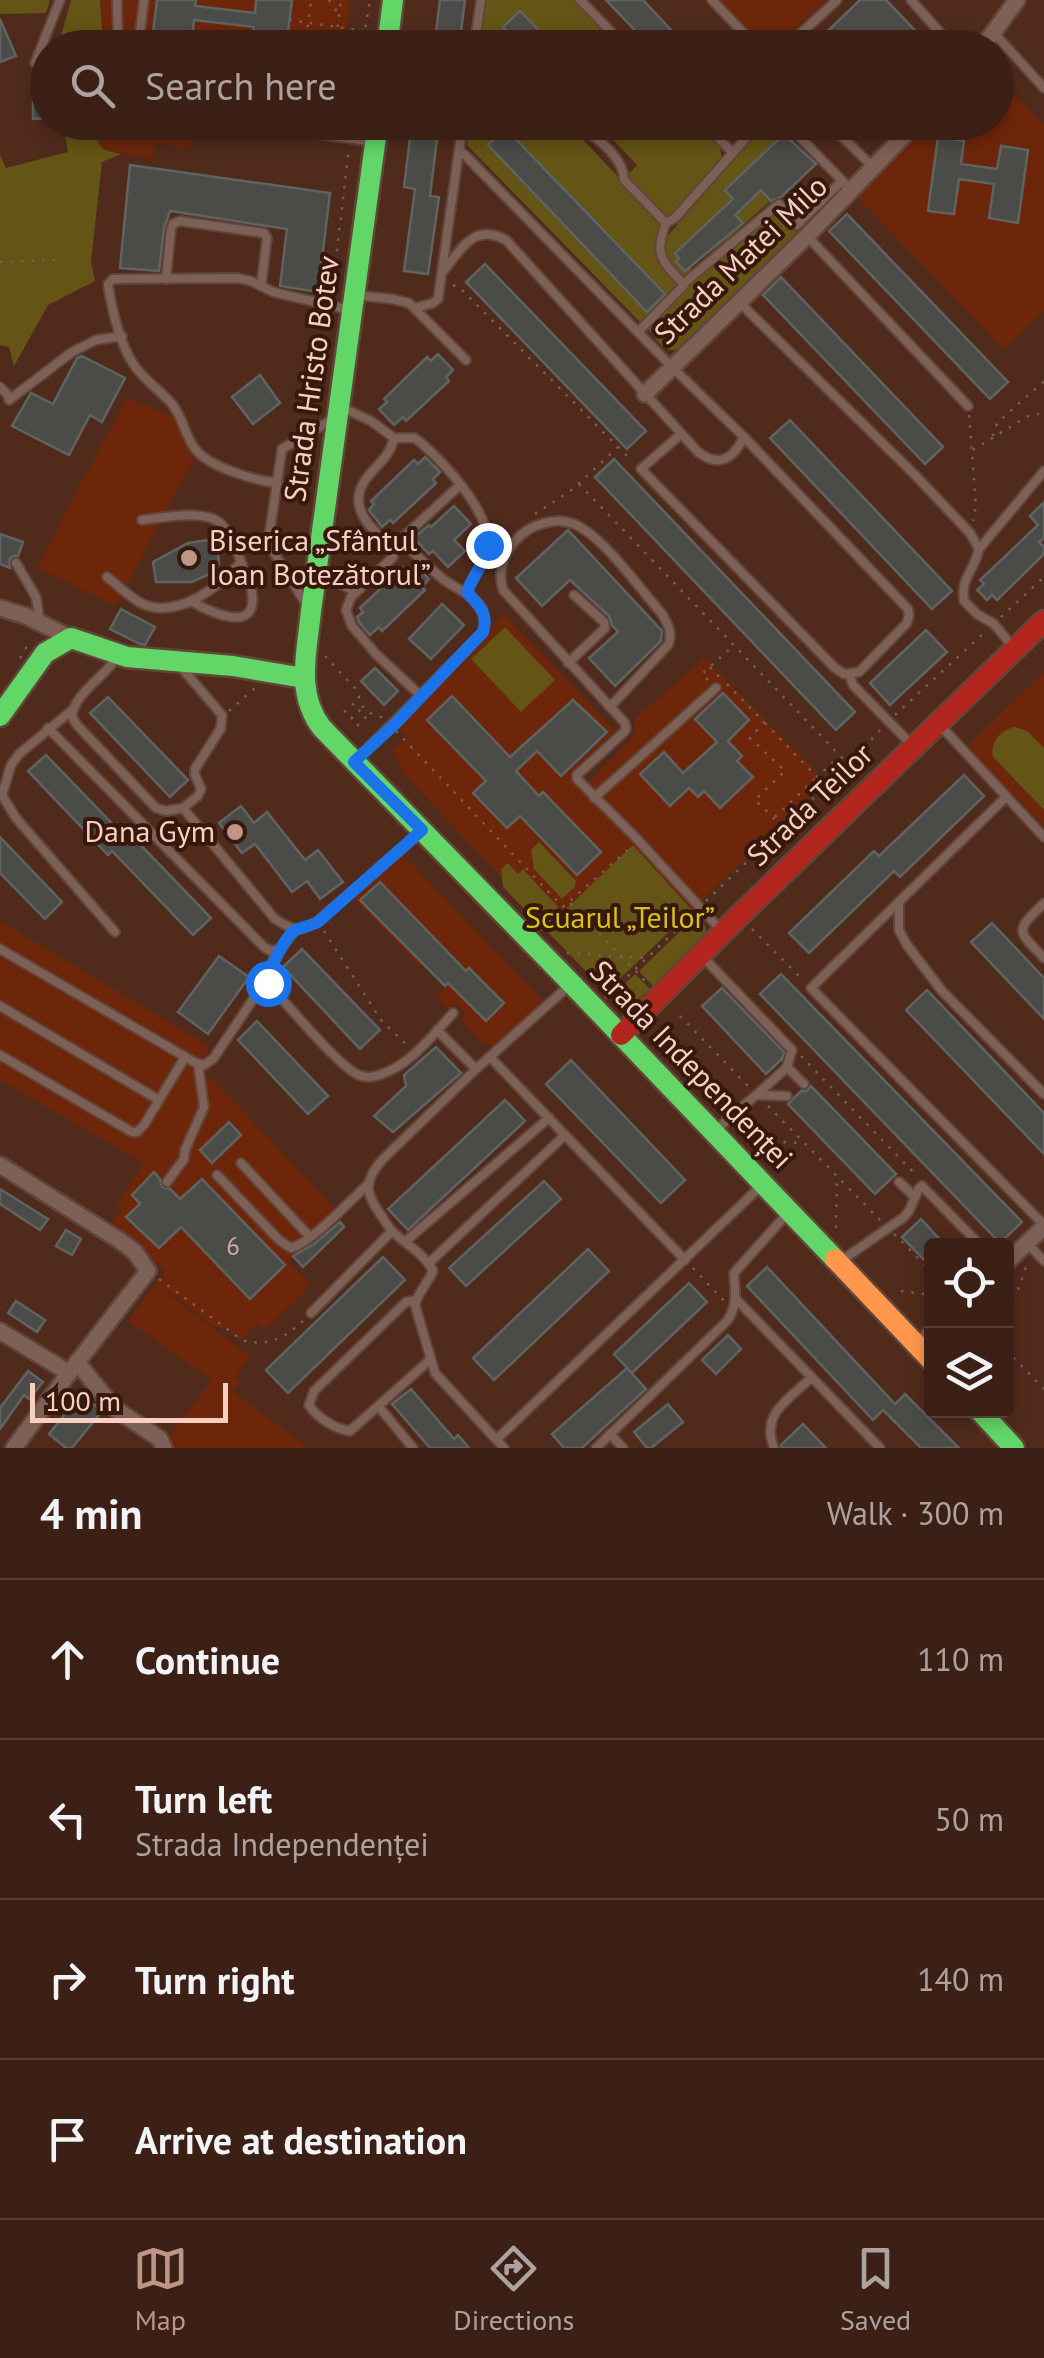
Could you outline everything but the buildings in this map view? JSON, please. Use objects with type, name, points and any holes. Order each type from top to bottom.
[{"type":"main road","points":[[389,30],[393,0]]},
{"type":"main road","name":"Strada Hristo Botev","points":[[304,678],[316,650],[310,611],[375,140]]},
{"type":"main road","name":"Strada Teilor","points":[[621,1035],[1044,621]]},
{"type":"main road","points":[[0,716],[46,653],[71,638],[118,655],[255,676],[304,678]]},
{"type":"main road","name":"Strada Independenței","points":[[304,678],[306,702],[322,728],[838,1263],[924,1343]]},
{"type":"main road","points":[[986,1418],[1014,1448]]},
{"type":"street","points":[[996,30],[1017,0]]},
{"type":"street","name":"Strada Matei Milo","points":[[645,394],[807,236],[847,186],[874,168],[900,140]]},
{"type":"street","points":[[0,608],[71,638]]},
{"type":"street","points":[[0,1165],[119,1240],[135,1252],[148,1272],[14,1448]]},
{"type":"street","points":[[1014,1256],[1029,1246],[1044,1226]]},
{"type":"street","points":[[0,1331],[73,1368],[114,1408],[160,1440],[164,1448]]},
{"type":"lane","points":[[48,30],[60,0]]},
{"type":"lane","points":[[117,0],[118,30]]},
{"type":"lane","points":[[140,30],[144,0]]},
{"type":"lane","points":[[476,30],[480,0]]},
{"type":"lane","points":[[580,0],[609,30]]},
{"type":"lane","points":[[712,0],[740,30]]},
{"type":"lane","points":[[804,30],[837,0]]},
{"type":"lane","points":[[911,0],[938,30]]},
{"type":"lane","points":[[1014,55],[1044,88]]},
{"type":"lane","points":[[416,308],[438,299],[460,140]]},
{"type":"lane","points":[[596,140],[617,158],[625,172],[624,180],[666,223]]},
{"type":"lane","points":[[719,140],[732,153]]},
{"type":"lane","points":[[684,284],[662,259],[659,248],[666,223],[676,218],[744,140]]},
{"type":"lane","points":[[638,332],[684,284],[779,204],[797,225],[847,186],[803,140]]},
{"type":"lane","points":[[846,140],[874,168]]},
{"type":"lane","points":[[459,149],[908,609],[908,620],[901,630],[863,668],[849,674]]},
{"type":"lane","points":[[166,279],[171,230],[180,221],[264,232],[267,238],[261,286]]},
{"type":"lane","points":[[444,270],[466,242],[478,236],[492,233],[506,240],[698,452],[716,462],[733,453],[744,437]]},
{"type":"lane","points":[[807,236],[968,406]]},
{"type":"lane","points":[[277,483],[230,470],[198,452],[173,406],[135,367],[111,306],[110,280],[237,278],[273,292],[330,304],[402,300],[416,308],[466,360]]},
{"type":"lane","points":[[739,302],[914,474],[970,533],[980,549]]},
{"type":"lane","points":[[5,400],[72,352],[96,340],[122,336]]},
{"type":"lane","points":[[0,388],[7,394],[5,400]]},
{"type":"lane","points":[[310,611],[268,543],[282,450],[338,411],[372,420],[394,438],[410,436],[420,441],[460,485],[486,526],[488,536],[486,552],[467,592]]},
{"type":"lane","points":[[682,434],[641,468],[836,668],[849,674],[853,685],[914,747]]},
{"type":"lane","points":[[354,762],[483,632],[486,619],[467,592],[448,583],[366,523],[358,504],[359,494],[364,482],[382,464],[394,438]]},
{"type":"lane","points":[[1015,649],[994,624],[964,601],[962,585],[980,549],[1044,470]]},
{"type":"lane","points":[[421,696],[376,654],[352,626],[346,610],[351,597],[393,557],[396,543],[460,485]]},
{"type":"lane","points":[[142,520],[190,515],[213,518],[222,524],[253,596],[249,610],[226,618],[191,600]]},
{"type":"lane","points":[[610,707],[667,647],[670,628],[606,549],[578,526],[559,521],[536,526],[516,540],[502,562],[500,583],[505,594],[568,663],[610,707],[625,722],[626,729],[577,775],[579,783],[639,840],[724,932]]},
{"type":"lane","points":[[107,577],[140,603],[155,608],[177,606],[220,585],[241,562]]},
{"type":"lane","points":[[16,563],[36,597],[40,622]]},
{"type":"lane","points":[[316,572],[356,592]]},
{"type":"lane","points":[[568,663],[605,628],[604,622],[574,595]]},
{"type":"lane","points":[[115,932],[16,818],[2,795],[11,765],[19,754],[72,711],[118,655]]},
{"type":"lane","points":[[72,711],[77,725],[156,808],[183,808],[201,789],[195,770],[221,728],[222,716],[177,662]]},
{"type":"lane","points":[[594,798],[716,688]]},
{"type":"lane","points":[[939,724],[1044,837]]},
{"type":"lane","points":[[48,728],[264,947],[277,951]]},
{"type":"lane","points":[[1006,796],[811,988],[1044,1226]]},
{"type":"lane","points":[[183,808],[275,920],[294,931]]},
{"type":"lane","points":[[0,949],[204,1066],[213,1059],[266,980],[277,951],[294,931],[318,922],[422,830]]},
{"type":"lane","points":[[899,902],[899,930],[942,992],[1044,1094]]},
{"type":"lane","points":[[1044,903],[1021,930],[1044,958]]},
{"type":"lane","points":[[701,954],[792,1050],[787,1067],[758,1096]]},
{"type":"lane","points":[[266,980],[344,1065],[363,1077],[380,1076],[392,1070],[453,1013]]},
{"type":"lane","points":[[504,1448],[435,1373],[415,1305],[433,1271],[392,1231],[372,1203],[368,1184],[382,1160],[571,983]]},
{"type":"lane","points":[[0,1006],[159,1100]]},
{"type":"lane","points":[[437,1030],[476,1070]]},
{"type":"lane","points":[[0,1055],[132,1132],[140,1130],[185,1057]]},
{"type":"lane","points":[[490,1057],[685,1260]]},
{"type":"lane","points":[[167,1182],[184,1159],[204,1107],[198,1064]]},
{"type":"lane","points":[[787,1067],[804,1084]]},
{"type":"lane","points":[[714,1132],[750,1098],[787,1096]]},
{"type":"lane","points":[[406,1241],[549,1118]]},
{"type":"lane","points":[[429,1263],[565,1135]]},
{"type":"lane","points":[[242,1163],[310,1236]]},
{"type":"lane","points":[[218,1175],[285,1246],[297,1247],[368,1184]]},
{"type":"lane","points":[[899,1182],[915,1198]]},
{"type":"lane","points":[[496,1439],[762,1184]]},
{"type":"lane","points":[[838,1263],[909,1212],[922,1186],[972,1238]]},
{"type":"lane","points":[[596,1448],[734,1312],[734,1273],[790,1212]]},
{"type":"lane","points":[[311,1312],[392,1231]]},
{"type":"lane","points":[[1029,1246],[1044,1262]]},
{"type":"lane","points":[[736,1299],[880,1448]]},
{"type":"lane","points":[[416,1300],[406,1302],[314,1390],[311,1410],[350,1431],[431,1359]]},
{"type":"lane","points":[[774,1448],[769,1423],[775,1412],[811,1378]]},
{"type":"lane","points":[[378,1407],[413,1448]]},
{"type":"lane","points":[[610,1434],[623,1448]]},
{"type":"path","points":[[307,30],[312,0]]},
{"type":"path","points":[[329,0],[339,14]]},
{"type":"path","points":[[338,30],[341,0]]},
{"type":"path","points":[[364,30],[370,0]]},
{"type":"path","points":[[289,20],[358,30]]},
{"type":"path","points":[[330,304],[350,140]]},
{"type":"path","points":[[0,262],[55,260]]},
{"type":"path","points":[[442,283],[460,288],[641,468]]},
{"type":"path","points":[[992,437],[997,423],[1044,381]]},
{"type":"path","points":[[968,406],[976,506],[970,533]]},
{"type":"path","points":[[972,450],[1028,416],[1044,412]]},
{"type":"path","points":[[530,517],[579,484],[618,447]]},
{"type":"path","points":[[579,484],[848,765]]},
{"type":"path","points":[[605,998],[1044,576]]},
{"type":"path","points":[[702,674],[734,645]]},
{"type":"path","points":[[316,650],[354,688],[363,707],[392,726],[564,907]]},
{"type":"path","points":[[710,667],[817,776]]},
{"type":"path","points":[[222,716],[255,676]]},
{"type":"path","points":[[344,712],[358,699]]},
{"type":"path","points":[[351,719],[363,707]]},
{"type":"path","points":[[358,726],[370,713]]},
{"type":"path","points":[[764,722],[750,738],[786,771],[755,800],[783,827]]},
{"type":"path","points":[[774,818],[840,756]]},
{"type":"path","points":[[540,931],[639,840]]},
{"type":"path","points":[[569,902],[651,988]]},
{"type":"path","points":[[739,916],[811,988]]},
{"type":"path","points":[[318,922],[382,1020],[414,1052]]},
{"type":"path","points":[[567,953],[647,958]]},
{"type":"path","points":[[680,1016],[924,1264]]},
{"type":"path","points":[[792,1050],[922,1186]]},
{"type":"path","points":[[752,1141],[805,1144]]},
{"type":"path","points":[[836,1228],[837,1176]]},
{"type":"path","points":[[1014,1293],[1025,1274],[1029,1246]]},
{"type":"path","points":[[685,1260],[734,1312]]},
{"type":"path","points":[[148,1272],[242,1340],[255,1344],[272,1343],[311,1312]]},
{"type":"path","points":[[902,1290],[924,1294]]},
{"type":"path","points":[[1014,1358],[1044,1389]]},
{"type":"shaded area","points":[[100,0],[350,0],[346,30],[102,30]]},
{"type":"shaded area","points":[[704,0],[826,0],[794,30],[749,30],[744,25],[733,30]]},
{"type":"shaded area","points":[[1014,95],[1044,125],[1044,310],[1004,350],[857,196],[908,140],[1014,140]]},
{"type":"shaded area","points":[[98,140],[192,140],[188,149],[155,143],[152,159],[105,151]]},
{"type":"shaded area","points":[[127,398],[172,416],[194,458],[116,606],[38,568]]},
{"type":"shaded area","points":[[504,614],[615,731],[571,774],[583,788],[632,739],[636,718],[704,658],[826,782],[692,910],[633,846],[548,926],[403,773],[392,750],[406,736],[397,726]]},
{"type":"shaded area","points":[[1044,672],[1044,826],[967,747]]},
{"type":"shaded area","points":[[402,854],[543,1001],[499,1046],[484,1044],[461,1020],[466,1015],[455,1003],[448,1009],[437,997],[446,987],[423,964],[420,967],[354,899],[359,890]]},
{"type":"shaded area","points":[[0,921],[209,1046],[199,1076],[212,1080],[227,1094],[339,1213],[288,1262],[311,1285],[265,1330],[257,1323],[240,1341],[229,1327],[214,1327],[167,1293],[250,1357],[235,1377],[240,1382],[233,1392],[308,1448],[169,1448],[171,1433],[212,1380],[128,1321],[165,1272],[111,1222],[121,1211],[117,1205],[143,1163],[0,1080]]},
{"type":"green space","points":[[0,0],[50,0],[46,13],[0,14]]},
{"type":"green space","points":[[71,0],[100,0],[102,30],[63,30]]},
{"type":"green space","points":[[486,0],[579,0],[608,30],[482,30]]},
{"type":"green space","points":[[66,140],[98,140],[107,151],[121,154],[102,162],[91,262],[95,281],[48,305],[14,366],[9,347],[0,345],[0,155],[6,168],[68,152]]},
{"type":"green space","points":[[468,140],[583,140],[663,224],[658,257],[680,284],[672,297],[649,313],[651,317],[642,324],[467,145]]},
{"type":"green space","points":[[613,140],[714,140],[720,146],[722,159],[674,216],[665,218],[625,178],[637,165]]},
{"type":"green space","points":[[751,140],[778,140],[725,189],[733,199],[675,253],[685,271],[689,267],[693,270],[684,278],[668,261],[665,239]]},
{"type":"green space","points":[[766,185],[777,195],[693,270],[742,223],[735,215]]},
{"type":"green space","points":[[777,209],[798,234],[679,349],[661,344],[647,328],[686,288]]},
{"type":"green space","points":[[505,627],[555,680],[521,712],[471,659]]},
{"type":"green space","points":[[1015,727],[1027,731],[1044,748],[1044,810],[993,757],[997,738]]},
{"type":"green space","points":[[539,842],[576,881],[562,899],[534,869],[531,850]]},
{"type":"green space","name":"Scuarul „Teilor”","points":[[633,845],[692,910],[606,992],[545,929]]},
{"type":"green space","points":[[508,863],[518,874],[523,869],[558,907],[540,925],[503,887],[501,869]]},
{"type":"green space","points":[[697,915],[705,927],[705,936],[653,986],[639,971]]},
{"type":"green space","points":[[635,974],[650,989],[624,1011],[611,997]]},
{"type":"traffic: fast","points":[[389,30],[393,0]]},
{"type":"traffic: fast","points":[[376,140],[307,642],[308,701],[322,728],[835,1259]]},
{"type":"traffic: fast","points":[[0,716],[45,653],[71,638],[127,657],[233,666],[304,678]]},
{"type":"traffic: fast","points":[[986,1418],[1014,1448]]},
{"type":"traffic: slow","points":[[835,1259],[924,1353]]},
{"type":"traffic: jam","points":[[621,1035],[1044,621]]},
{"type":"place","name":"Biserica „Sfântul Ioan Botezătorul”","points":[[189,558]]},
{"type":"place","name":"Dana Gym","points":[[235,832]]},
{"type":"route","points":[[268,983],[277,951],[294,931],[318,922],[422,830],[354,762],[483,632],[484,612],[467,592],[488,545]]}]
